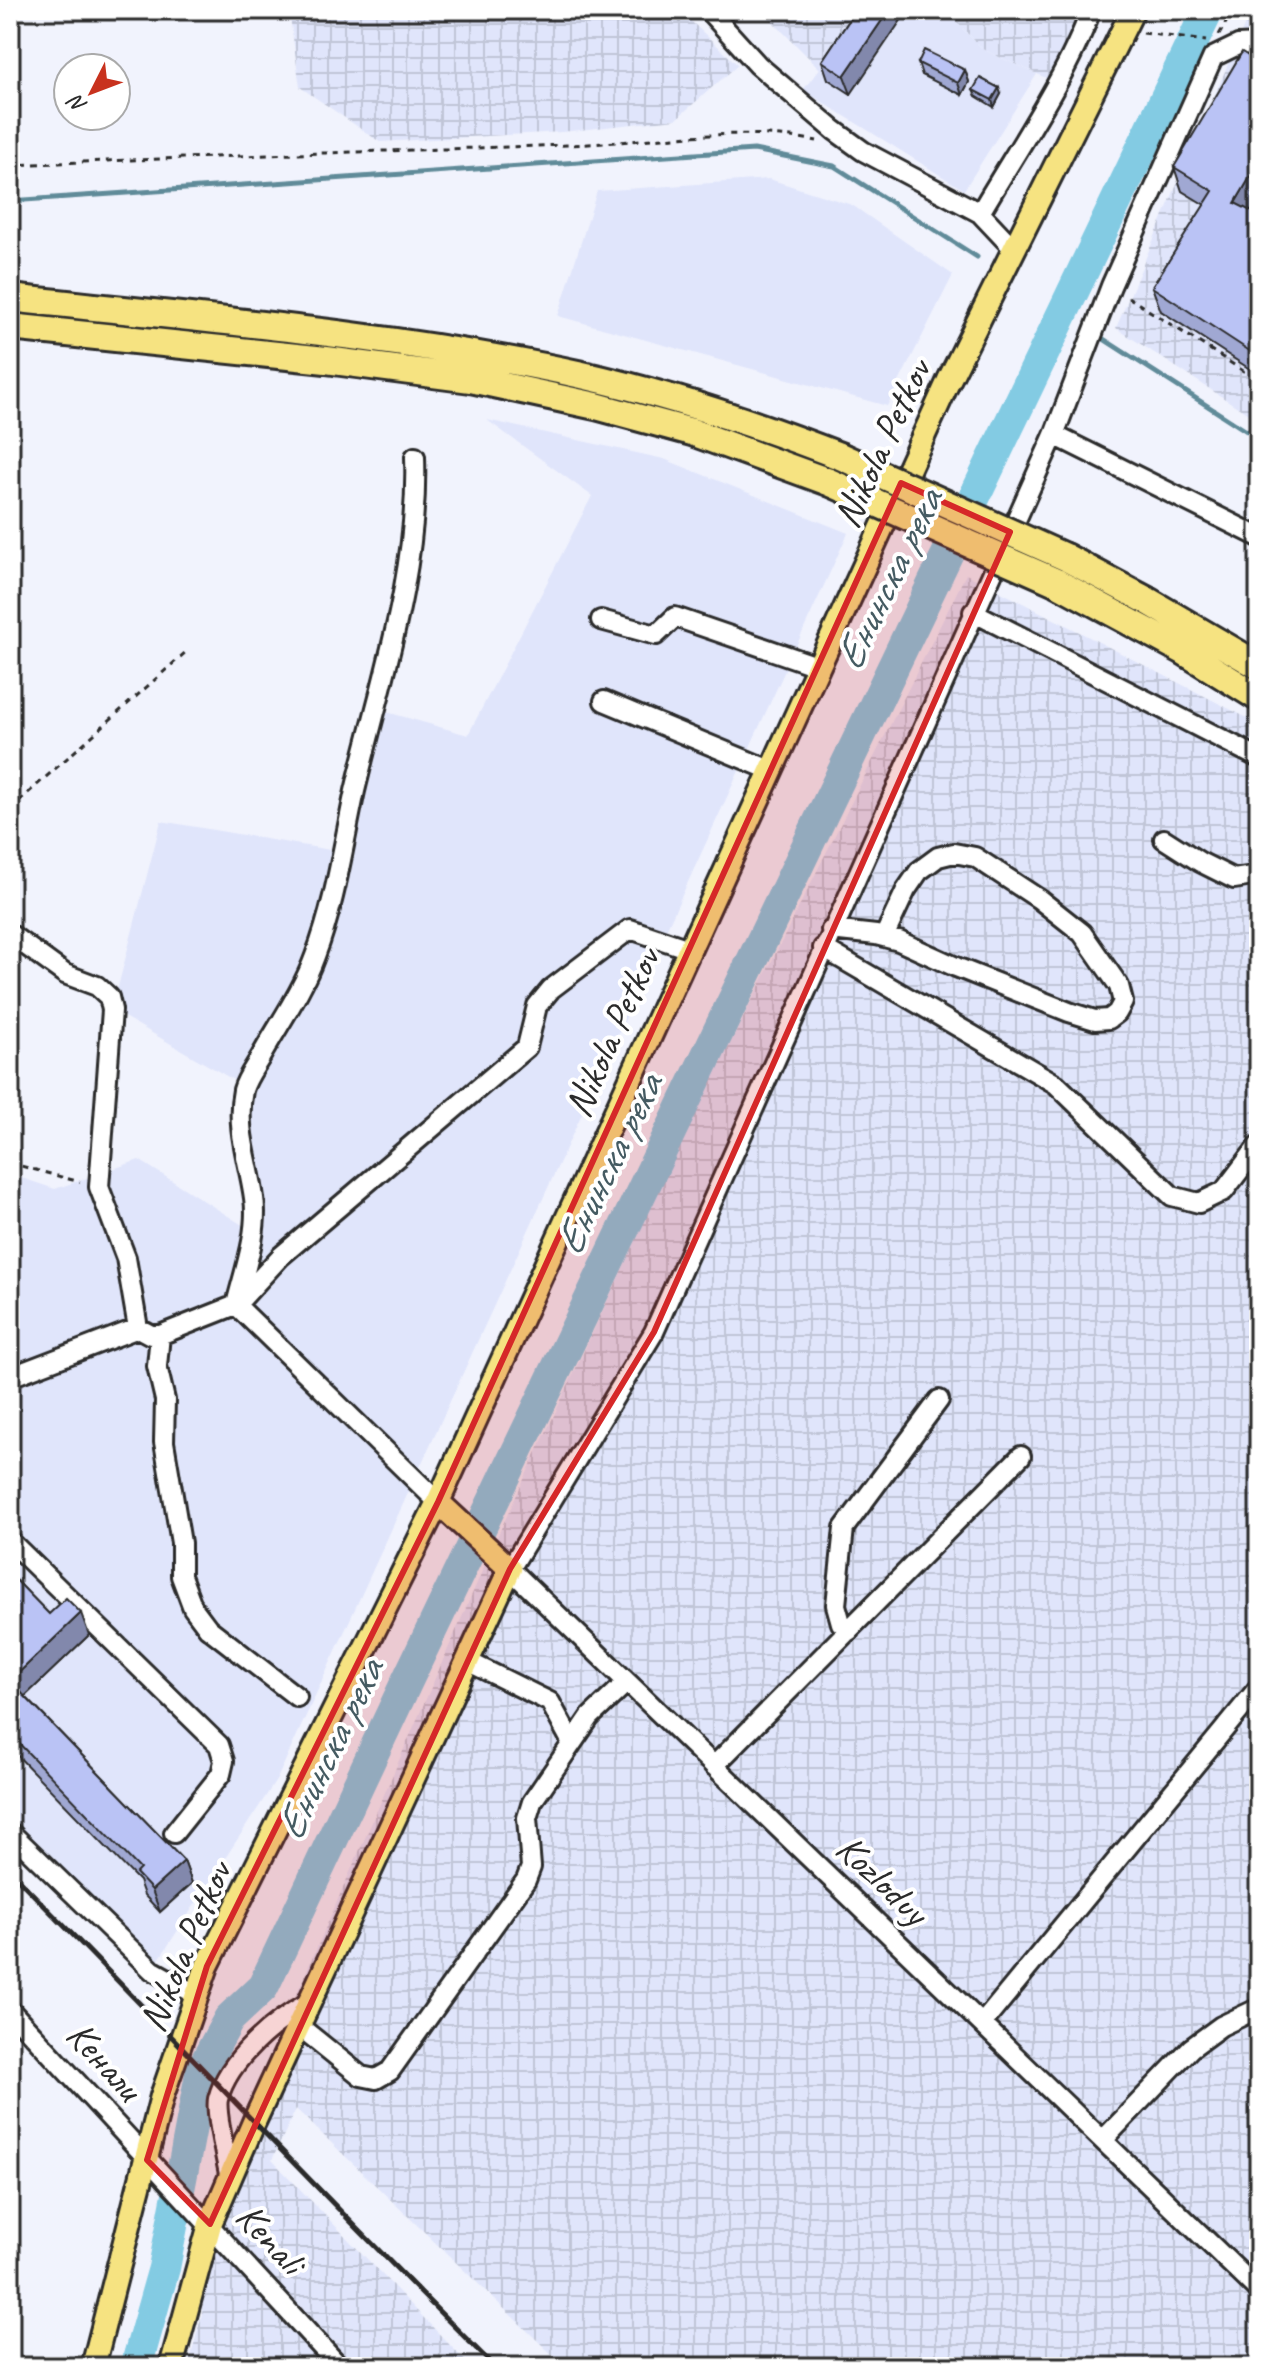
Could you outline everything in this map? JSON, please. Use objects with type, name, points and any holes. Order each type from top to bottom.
[{"type":"highway","points":[[10,298],[391,340],[583,375],[705,407],[842,457],[1065,557],[1259,666]]},
{"type":"highway","points":[[10,327],[339,361],[471,379],[596,406],[692,432],[829,482],[1056,582],[1195,658],[1259,698]]},
{"type":"main road","name":"Nikola Petkov","points":[[93,2367],[154,2167],[162,2096],[207,1966],[438,1502],[949,380],[1133,10]]},
{"type":"main road","name":"Kozloduy","points":[[438,1502],[502,1562]]},
{"type":"main road","points":[[171,2367],[205,2219],[230,2179],[467,1661],[502,1562]]},
{"type":"street","points":[[708,10],[758,65],[834,130],[863,151],[980,213],[1013,248]]},
{"type":"street","points":[[980,213],[1056,82],[1091,10]]},
{"type":"street","points":[[502,1562],[654,1332],[1054,435],[1111,286],[1213,57],[1238,45],[1259,44]]},
{"type":"street","points":[[1054,435],[1259,537]]},
{"type":"street","points":[[236,1305],[253,1232],[255,1200],[241,1127],[244,1086],[315,958],[330,909],[399,613],[412,534],[416,495],[415,457]]},
{"type":"street","points":[[973,612],[1259,758]]},
{"type":"street","points":[[601,620],[656,635],[675,617],[817,666]]},
{"type":"street","points":[[604,701],[770,770]]},
{"type":"street","points":[[1164,839],[1234,879],[1259,875]]},
{"type":"street","points":[[831,930],[899,941],[1095,1020],[1109,1019],[1123,1002],[1119,986],[1082,933],[1039,899],[975,857],[954,853],[938,857],[919,871],[906,890],[884,937]]},
{"type":"street","points":[[10,1377],[138,1328],[151,1335],[160,1335],[236,1305],[281,1256],[527,1047],[537,1006],[551,989],[630,929],[689,949]]},
{"type":"street","points":[[10,934],[65,974],[97,986],[109,997],[112,1010],[99,1187],[126,1258],[138,1328]]},
{"type":"street","points":[[823,948],[1056,1084],[1172,1196],[1199,1203],[1224,1191],[1259,1145]]},
{"type":"street","points":[[236,1305],[438,1502]]},
{"type":"street","points":[[160,1335],[157,1366],[165,1400],[164,1442],[181,1543],[181,1576],[193,1608],[208,1628],[297,1697]]},
{"type":"street","points":[[849,1631],[841,1623],[836,1605],[844,1528],[939,1400]]},
{"type":"street","points":[[714,1766],[1021,1456]]},
{"type":"street","points":[[10,1541],[219,1745],[224,1761],[221,1774],[174,1833]]},
{"type":"street","name":"Kozloduy","points":[[502,1562],[1259,2291]]},
{"type":"street","points":[[467,1661],[550,1702],[572,1743]]},
{"type":"street","points":[[299,2026],[361,2076],[376,2079],[390,2071],[526,1880],[531,1867],[527,1818],[532,1802],[590,1717],[627,1682]]},
{"type":"street","points":[[982,2024],[1259,1687]]},
{"type":"street","points":[[10,1832],[152,1970],[197,1995]]},
{"type":"street","points":[[230,2179],[217,2101],[234,2064],[288,2013],[310,2002]]},
{"type":"street","points":[[1103,2140],[1191,2048],[1221,2026],[1259,2008]]},
{"type":"street","name":"Кенали","points":[[10,2010],[154,2167]]},
{"type":"street","name":"Kenali","points":[[154,2167],[340,2367]]},
{"type":"path","points":[[1154,35],[1203,39],[1213,45]]},
{"type":"path","points":[[10,165],[591,144],[732,134],[787,135],[827,143]]},
{"type":"path","points":[[1111,286],[1259,381]]},
{"type":"path","points":[[10,809],[186,652]]},
{"type":"path","points":[[10,1163],[99,1187]]},
{"type":"highlighted area","points":[[901,483],[1010,532],[654,1332],[510,1569],[210,2224],[147,2160],[207,1966],[438,1502]]},
{"type":"shaded area","points":[[289,10],[679,10],[738,65],[676,119],[562,132],[380,142],[300,87]]},
{"type":"shaded area","points":[[761,10],[866,10],[821,70]]},
{"type":"shaded area","points":[[866,10],[944,10],[984,50],[1037,74],[964,190],[803,90]]},
{"type":"shaded area","points":[[944,10],[1103,10],[1066,87],[984,50]]},
{"type":"shaded area","points":[[1251,10],[1259,10],[1259,421],[1116,328]]},
{"type":"shaded area","points":[[769,179],[852,205],[953,275],[887,406],[558,316],[597,191]]},
{"type":"shaded area","points":[[487,420],[664,459],[848,533],[277,1779],[152,1970],[10,1832],[10,1174],[55,1189],[139,1160],[252,1231],[244,1086],[112,1010],[161,821],[342,852],[376,709],[468,735],[592,496]]},
{"type":"shaded area","points":[[966,574],[1259,724],[1259,2367],[565,2367],[296,2109],[272,2160],[471,2367],[188,2367],[202,2314],[200,2214],[498,1535],[692,1120]]},
{"type":"building","points":[[856,10],[889,10],[844,76],[822,61]]},
{"type":"building","points":[[924,50],[965,70],[958,83],[918,63]]},
{"type":"building","points":[[1242,52],[1259,63],[1259,162],[1235,203],[1259,215],[1259,357],[1152,287],[1213,191],[1174,167]]},
{"type":"building","points":[[980,78],[999,88],[992,100],[973,90]]},
{"type":"building","points":[[10,1574],[49,1614],[66,1598],[81,1613],[10,1681],[12,1631]]},
{"type":"building","points":[[10,1681],[184,1861],[152,1890],[136,1873],[140,1869],[10,1734]]},
{"type":"waterway","name":"Енинска река","points":[[136,2367],[164,2268],[202,2069],[229,2019],[263,1987],[1208,10]]},
{"type":"waterway","points":[[10,201],[754,150],[834,166],[977,257]]},
{"type":"waterway","points":[[1102,338],[1259,439]]},
{"type":"railway","points":[[10,1871],[495,2367]]}]
